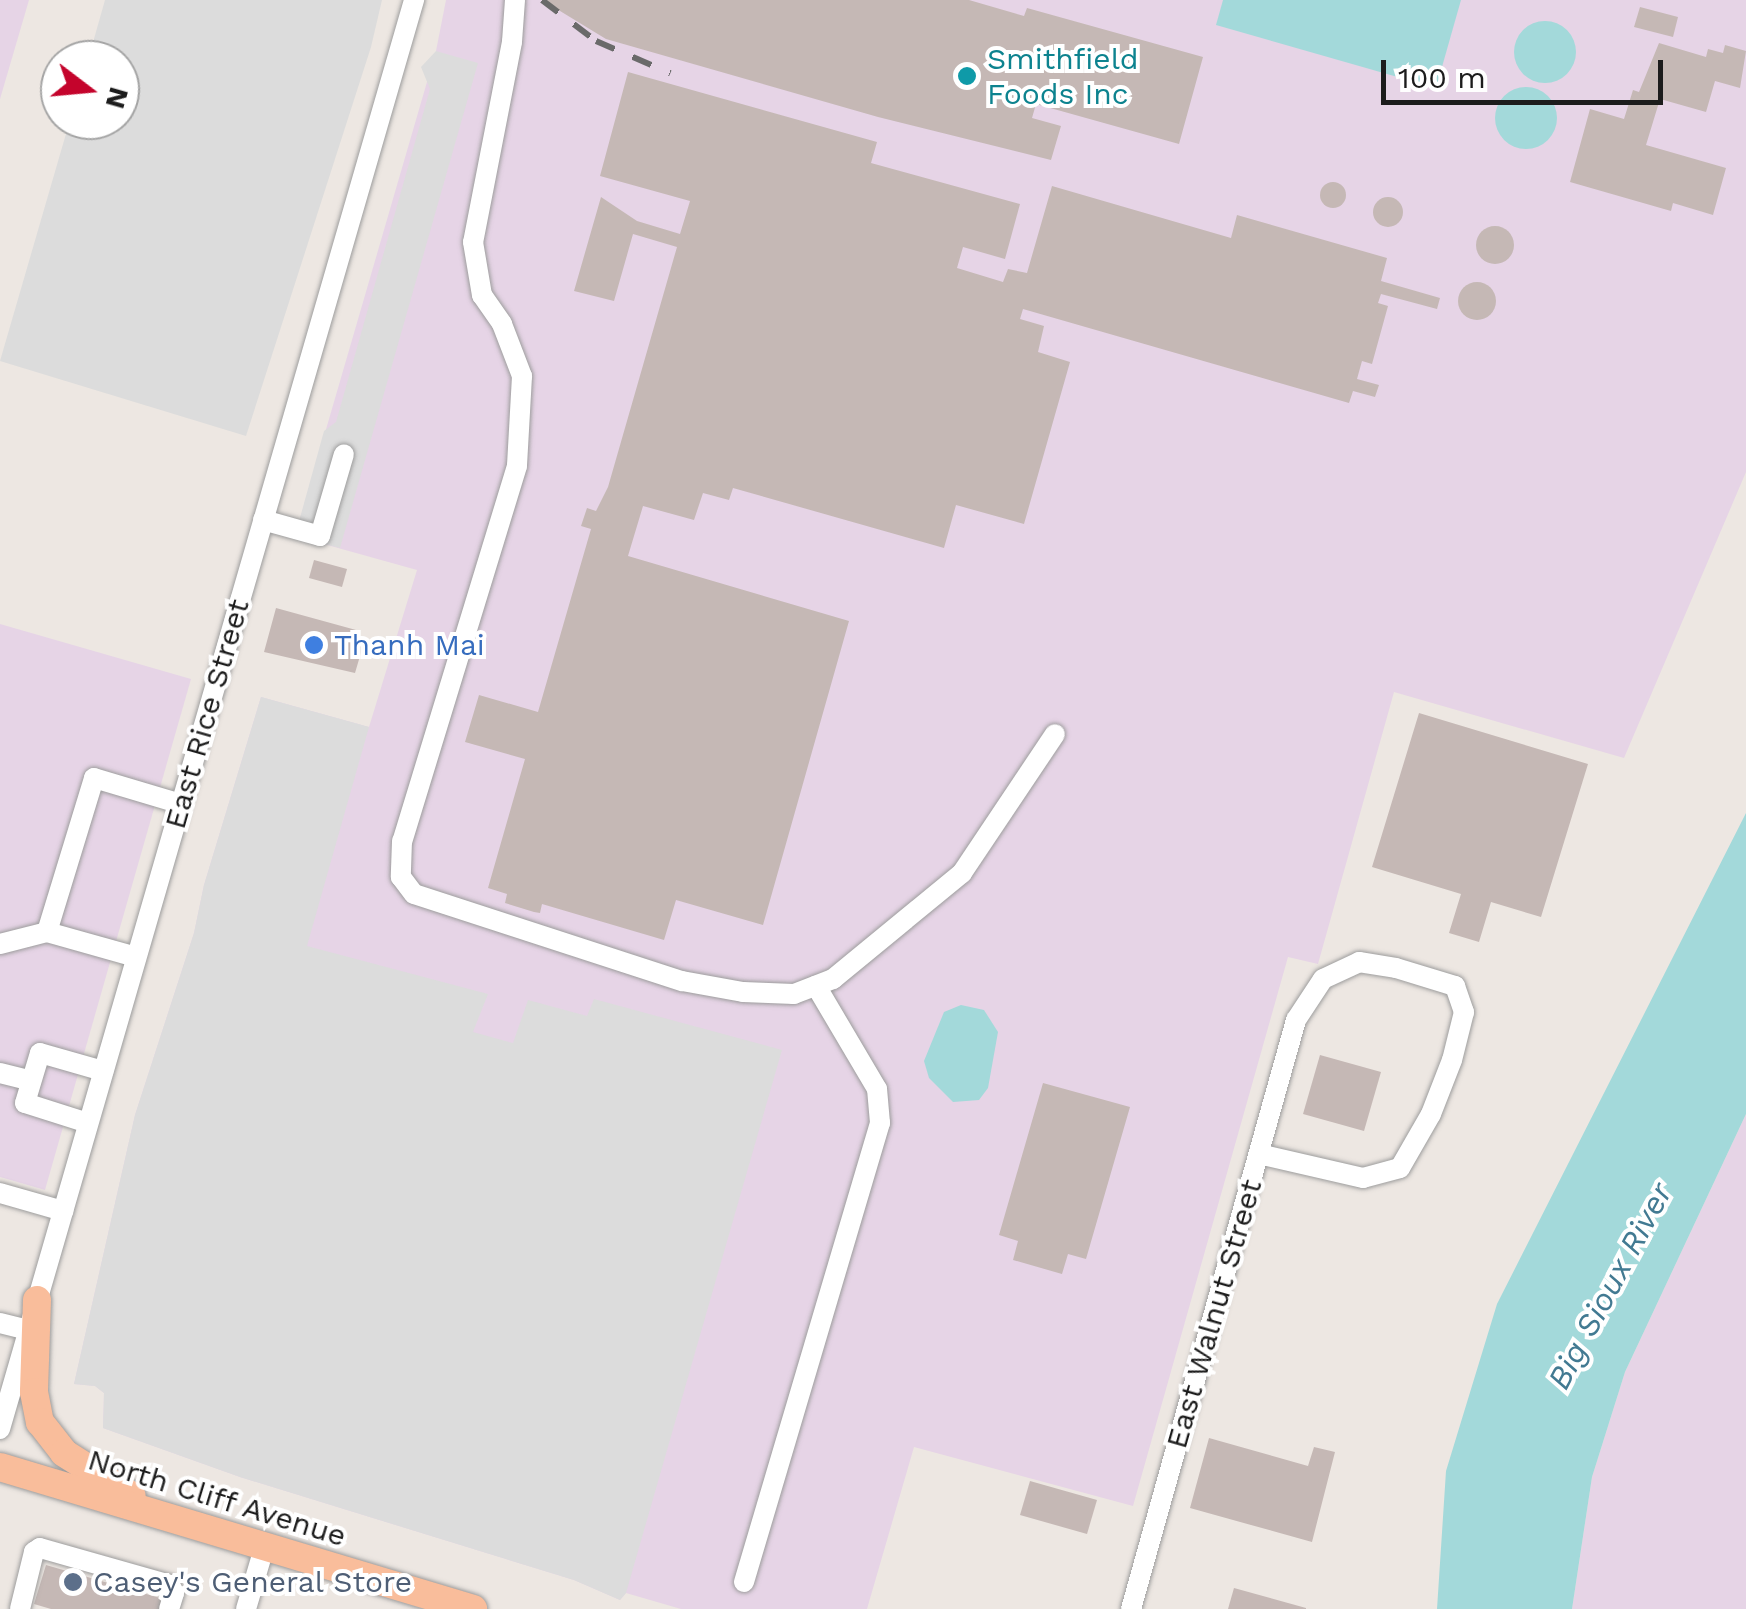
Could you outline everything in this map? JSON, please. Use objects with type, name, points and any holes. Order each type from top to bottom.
[{"type":"main road","points":[[37,1300],[34,1392],[40,1422],[64,1454],[159,1513]]},
{"type":"main road","name":"North Cliff Avenue","points":[[0,1467],[473,1609]]},
{"type":"street","name":"East Rice Street","points":[[0,1429],[414,0]]},
{"type":"street","points":[[514,0],[512,42],[474,242],[482,296],[502,324],[522,376],[516,466],[402,841],[401,876],[414,894],[682,981],[743,992],[794,994],[833,979],[886,940],[962,874],[1054,734]]},
{"type":"street","points":[[263,520],[320,536],[344,454]]},
{"type":"street","points":[[47,932],[94,778],[181,804]]},
{"type":"street","points":[[0,944],[47,932],[136,957]]},
{"type":"street","name":"East Walnut Street","points":[[1131,1609],[1296,1020],[1324,979],[1359,962],[1396,968],[1455,986],[1464,1012],[1452,1060],[1432,1114],[1400,1168],[1362,1178],[1259,1154]]},
{"type":"street","points":[[744,1582],[880,1122],[877,1088],[816,986]]},
{"type":"street","points":[[88,1123],[25,1102],[31,1081],[40,1053],[104,1071]]},
{"type":"street","points":[[0,1072],[31,1081]]},
{"type":"street","points":[[0,1193],[63,1211]]},
{"type":"street","points":[[0,1322],[28,1330]]},
{"type":"street","points":[[246,1609],[265,1545]]},
{"type":"street","points":[[20,1609],[34,1552],[40,1548],[170,1586],[174,1592],[169,1609]]},
{"type":"shaded area","points":[[0,0],[29,0],[0,99]]},
{"type":"shaded area","points":[[105,0],[382,0],[371,47],[246,436],[0,361],[64,140],[140,140],[140,40],[94,40]]},
{"type":"shaded area","points":[[446,0],[1746,0],[1746,472],[1624,758],[1394,692],[1318,964],[1288,957],[1133,1506],[914,1447],[867,1609],[681,1609],[626,1593],[620,1600],[574,1580],[240,1477],[103,1428],[104,1393],[95,1386],[74,1384],[135,1115],[194,933],[204,885],[261,697],[369,727],[417,570],[295,536],[436,51]]},
{"type":"shaded area","points":[[436,51],[478,63],[340,548],[295,536],[324,431],[336,422],[430,89],[421,67]]},
{"type":"shaded area","points":[[0,624],[191,679],[45,1190],[0,1177]]},
{"type":"shaded area","points":[[261,697],[369,727],[307,946],[488,994],[473,1032],[513,1043],[528,1000],[587,1016],[594,999],[782,1050],[626,1593],[620,1600],[574,1580],[240,1477],[103,1428],[104,1393],[95,1386],[74,1384],[135,1115],[194,933],[204,885]]},
{"type":"shaded area","points":[[1746,1114],[1746,1609],[1572,1609],[1592,1477],[1625,1372]]},
{"type":"water","points":[[1223,0],[1461,0],[1436,88],[1216,25]]},
{"type":"water","points":[[1545,21],[1567,30],[1576,52],[1567,74],[1545,83],[1523,74],[1514,52],[1523,30]]},
{"type":"water","points":[[1526,87],[1548,96],[1557,118],[1548,140],[1526,149],[1504,140],[1495,118],[1504,96]]},
{"type":"water","name":"Big Sioux River","points":[[1746,813],[1746,1114],[1625,1372],[1592,1477],[1572,1609],[1437,1609],[1446,1471],[1497,1304]]},
{"type":"water","points":[[961,1005],[984,1010],[998,1032],[988,1088],[979,1100],[953,1102],[929,1078],[924,1061],[944,1012]]},
{"type":"building","name":"Smithfield Foods Inc","points":[[542,0],[969,0],[1024,16],[1027,8],[1203,57],[1179,144],[1036,104],[1032,118],[1061,126],[1051,160],[878,117],[606,39]]},
{"type":"building","points":[[1640,7],[1678,17],[1673,37],[1634,27]]},
{"type":"building","points":[[1659,43],[1706,57],[1708,49],[1723,53],[1725,45],[1746,51],[1740,88],[1715,81],[1706,112],[1660,99],[1646,145],[1726,168],[1713,215],[1673,203],[1671,211],[1570,182],[1590,109],[1624,119],[1633,90],[1639,92]]},
{"type":"building","points":[[628,72],[877,142],[871,163],[1020,204],[1005,259],[963,247],[957,268],[1003,282],[1008,269],[1027,273],[1052,186],[1231,238],[1237,215],[1387,258],[1381,281],[1440,298],[1437,309],[1381,294],[1378,303],[1388,306],[1372,364],[1362,361],[1357,379],[1379,385],[1375,397],[1353,391],[1349,403],[1023,309],[1020,319],[1044,326],[1038,352],[1070,362],[1024,524],[956,505],[944,548],[733,488],[729,500],[703,493],[694,520],[643,506],[628,556],[849,621],[763,925],[676,900],[664,940],[542,904],[540,913],[534,912],[505,903],[507,894],[488,888],[525,759],[465,742],[479,695],[538,712],[591,529],[581,526],[587,508],[596,511],[608,487],[677,247],[633,234],[614,301],[574,291],[601,197],[637,221],[680,234],[690,201],[600,176]]},
{"type":"building","points":[[1333,182],[1342,186],[1346,195],[1342,204],[1333,208],[1324,204],[1320,195],[1324,186]]},
{"type":"building","points":[[1388,197],[1399,201],[1403,212],[1399,223],[1388,227],[1377,223],[1373,212],[1377,201]]},
{"type":"building","points":[[1495,226],[1508,232],[1514,245],[1508,258],[1495,264],[1482,258],[1476,245],[1482,232]]},
{"type":"building","points":[[1477,282],[1490,288],[1496,301],[1490,314],[1477,320],[1464,314],[1458,301],[1464,288]]},
{"type":"building","points":[[314,560],[347,569],[342,587],[309,578]]},
{"type":"building","name":"Thanh Mai","points":[[276,608],[356,630],[354,636],[365,639],[355,673],[264,652]]},
{"type":"building","points":[[1419,713],[1588,764],[1541,917],[1491,902],[1479,942],[1449,933],[1461,894],[1372,867]]},
{"type":"building","points":[[1320,1055],[1381,1072],[1364,1131],[1303,1114]]},
{"type":"building","points":[[1043,1083],[1130,1107],[1086,1259],[1068,1254],[1062,1274],[1013,1260],[1018,1241],[999,1235]]},
{"type":"building","points":[[1209,1438],[1308,1466],[1314,1447],[1335,1452],[1312,1542],[1190,1508]]},
{"type":"building","points":[[1030,1481],[1097,1500],[1087,1534],[1020,1515]]},
{"type":"building","name":"Casey's General Store","points":[[46,1565],[167,1600],[164,1609],[51,1609],[34,1604]]},
{"type":"building","points":[[1234,1588],[1306,1608],[1306,1609],[1228,1609]]},
{"type":"railway","points":[[542,0],[596,41],[670,73]]},
{"type":"place","name":"Smithfield Foods Inc","points":[[967,76]]},
{"type":"place","name":"Thanh Mai","points":[[314,645]]},
{"type":"place","name":"Casey's General Store","points":[[73,1582]]}]
